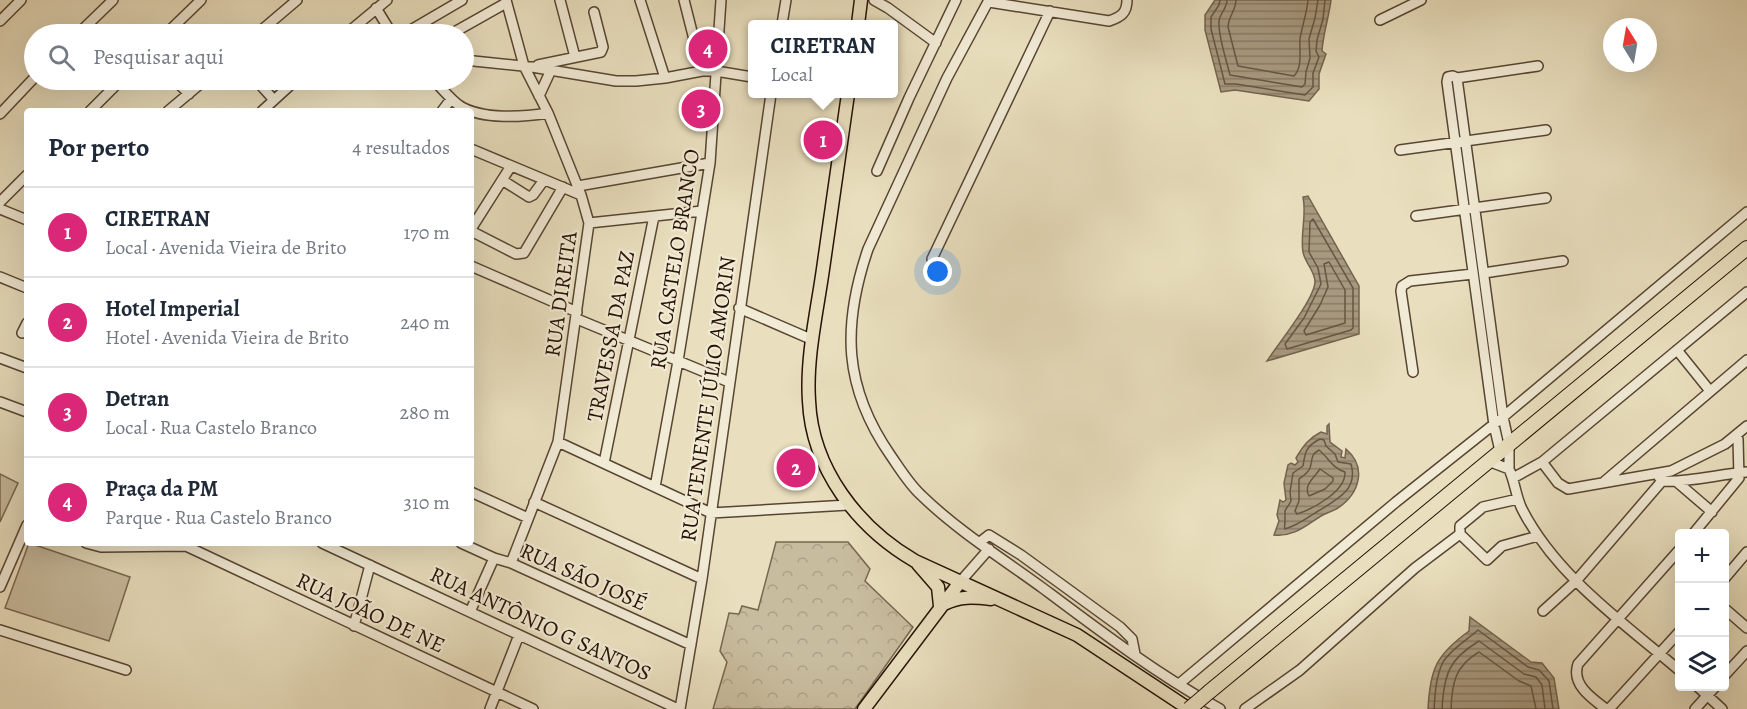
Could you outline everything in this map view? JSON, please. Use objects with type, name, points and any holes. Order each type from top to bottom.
[{"type":"highway","points":[[1189,709],[1747,248]]},
{"type":"main road","points":[[858,20],[861,0]]},
{"type":"main road","points":[[847,98],[808,390],[813,428],[828,471],[848,505],[891,546],[915,561],[1077,635],[1189,709]]},
{"type":"main road","points":[[915,561],[938,587],[940,606]]},
{"type":"main road","points":[[864,709],[960,582]]},
{"type":"main road","points":[[940,606],[958,598],[967,597],[1004,601]]},
{"type":"street","points":[[0,21],[21,0]]},
{"type":"street","points":[[88,24],[113,0]]},
{"type":"street","points":[[176,24],[201,0]]},
{"type":"street","points":[[269,24],[297,0]]},
{"type":"street","points":[[358,24],[387,0]]},
{"type":"street","points":[[421,24],[462,0]]},
{"type":"street","points":[[560,0],[575,57]]},
{"type":"street","points":[[640,0],[665,78]]},
{"type":"street","points":[[684,0],[702,71]]},
{"type":"street","name":"RUA CASTELO BRANCO","points":[[655,487],[710,163],[721,0]]},
{"type":"street","points":[[783,20],[786,0]]},
{"type":"street","points":[[874,0],[890,4],[936,43]]},
{"type":"street","points":[[877,171],[956,0]]},
{"type":"street","points":[[1127,0],[1127,8],[1120,18],[1110,21],[989,1],[947,78],[868,249],[859,278],[852,316],[851,358],[855,382],[868,420],[879,439],[920,494],[989,549],[1135,654],[1189,692],[1220,709]]},
{"type":"street","points":[[1380,20],[1421,0]]},
{"type":"street","points":[[468,24],[506,2]]},
{"type":"street","name":"RUA DIREITA","points":[[506,2],[539,96],[580,191],[589,223],[558,442],[511,563]]},
{"type":"street","points":[[376,8],[386,24]]},
{"type":"street","points":[[932,259],[1050,11]]},
{"type":"street","points":[[528,67],[601,52],[603,49],[594,12]]},
{"type":"street","points":[[474,61],[551,70],[616,81],[665,78],[702,71],[748,76]]},
{"type":"street","points":[[1452,80],[1538,66]]},
{"type":"street","points":[[539,96],[551,70]]},
{"type":"street","points":[[1452,80],[1466,141],[1503,417],[1504,448]]},
{"type":"street","points":[[1452,80],[1455,142],[1494,424],[1504,448],[1518,499],[1538,536],[1576,581],[1675,667]]},
{"type":"street","points":[[0,114],[24,89]]},
{"type":"street","points":[[93,108],[111,90]]},
{"type":"street","points":[[185,90],[189,94]]},
{"type":"street","points":[[172,108],[194,90]]},
{"type":"street","points":[[265,90],[274,100]]},
{"type":"street","points":[[265,108],[285,90]]},
{"type":"street","points":[[442,90],[465,108]]},
{"type":"street","name":"RUA TENENTE JÚLIO AMORIN","points":[[679,709],[702,579],[770,98]]},
{"type":"street","points":[[444,108],[451,99]]},
{"type":"street","points":[[474,112],[514,117],[548,113]]},
{"type":"street","points":[[1400,150],[1546,130]]},
{"type":"street","points":[[474,150],[544,180],[580,191],[710,163]]},
{"type":"street","points":[[474,225],[511,166]]},
{"type":"street","points":[[0,202],[24,178]]},
{"type":"street","points":[[502,180],[529,197],[544,180]]},
{"type":"street","points":[[474,232],[516,254],[524,253],[563,187]]},
{"type":"street","points":[[1416,216],[1546,198]]},
{"type":"street","points":[[0,209],[24,219]]},
{"type":"street","points":[[589,223],[702,211]]},
{"type":"street","points":[[1179,684],[1747,212]]},
{"type":"street","name":"TRAVESSA DA PAZ","points":[[604,463],[654,216]]},
{"type":"street","points":[[1484,273],[1563,261]]},
{"type":"street","points":[[474,267],[628,340],[729,382]]},
{"type":"street","points":[[1413,372],[1402,286],[1410,281],[1473,274]]},
{"type":"street","points":[[0,277],[24,287]]},
{"type":"street","points":[[1511,474],[1542,462],[1747,292]]},
{"type":"street","points":[[739,308],[813,340]]},
{"type":"street","points":[[22,333],[24,329]]},
{"type":"street","points":[[1677,350],[1710,391]]},
{"type":"street","points":[[0,358],[24,367]]},
{"type":"street","points":[[1603,482],[1747,360]]},
{"type":"street","points":[[0,402],[24,411]]},
{"type":"street","points":[[1542,611],[1576,581],[1660,478],[1739,439],[1747,426]]},
{"type":"street","points":[[1698,529],[1743,472],[1739,439]]},
{"type":"street","points":[[558,442],[711,513],[848,505]]},
{"type":"street","points":[[1488,461],[1511,474]]},
{"type":"street","points":[[1542,462],[1562,487],[1575,488],[1603,482],[1660,478],[1677,482],[1743,472]]},
{"type":"street","points":[[1677,482],[1713,512]]},
{"type":"street","points":[[474,493],[528,518]]},
{"type":"street","points":[[1518,499],[1478,510],[1460,526],[1460,534],[1487,560],[1502,546],[1538,536]]},
{"type":"street","points":[[534,502],[702,579]]},
{"type":"street","points":[[0,587],[24,532]]},
{"type":"street","points":[[1245,709],[1300,670],[1415,568],[1460,534]]},
{"type":"street","points":[[980,542],[989,535],[1030,561],[1120,627],[1132,639],[1135,654]]},
{"type":"street","name":"RUA JOÃO DE NE","points":[[188,546],[533,709]]},
{"type":"street","name":"RUA ANTÔNIO G SANTOS","points":[[329,546],[679,709]]},
{"type":"street","name":"RUA SÃO JOSÉ","points":[[467,546],[511,563],[692,645]]},
{"type":"street","points":[[960,582],[989,549]]},
{"type":"street","points":[[1729,574],[1747,552]]},
{"type":"street","points":[[1675,554],[1578,664],[1575,673],[1578,681],[1585,691],[1607,709],[1675,636]]},
{"type":"street","points":[[470,612],[494,558]]},
{"type":"street","points":[[354,626],[370,565]]},
{"type":"street","points":[[1729,612],[1747,628]]},
{"type":"street","points":[[0,630],[126,670]]},
{"type":"street","points":[[490,709],[519,635]]},
{"type":"street","points":[[1729,671],[1747,651]]},
{"type":"street","points":[[1701,691],[1722,709]]},
{"type":"street","points":[[1695,709],[1712,691]]},
{"type":"green space","points":[[717,31],[714,66],[705,67],[698,32]]},
{"type":"green space","points":[[0,474],[18,483],[0,522]]},
{"type":"green space","points":[[776,542],[848,542],[870,569],[865,581],[913,627],[855,709],[713,709],[727,662],[720,651],[729,613],[739,614],[742,606],[758,610]]},
{"type":"green space","points":[[28,546],[38,546],[130,577],[109,641],[5,608]]},
{"type":"water","points":[[1215,0],[1331,0],[1322,51],[1326,54],[1319,74],[1319,89],[1309,101],[1235,90],[1221,92],[1205,30],[1205,15]]},
{"type":"water","points":[[1308,196],[1359,286],[1359,334],[1267,361],[1309,300],[1315,282],[1302,245],[1303,197]]},
{"type":"water","points":[[1329,424],[1330,442],[1342,451],[1341,457],[1345,458],[1346,449],[1357,464],[1356,487],[1346,502],[1338,508],[1293,533],[1274,535],[1279,521],[1277,515],[1280,500],[1283,502],[1286,500],[1284,483],[1288,465],[1291,463],[1295,465],[1298,462],[1296,458],[1313,437],[1321,432],[1327,434]]},
{"type":"water","points":[[1470,617],[1531,662],[1542,663],[1554,678],[1559,709],[1428,709],[1433,673],[1437,664],[1449,648],[1469,631]]},
{"type":"place","name":"Praça da PM","points":[[708,49]]},
{"type":"place","name":"Detran","points":[[701,109]]},
{"type":"place","name":"CIRETRAN","points":[[823,140]]},
{"type":"place","name":"Hotel Imperial","points":[[796,468]]}]
